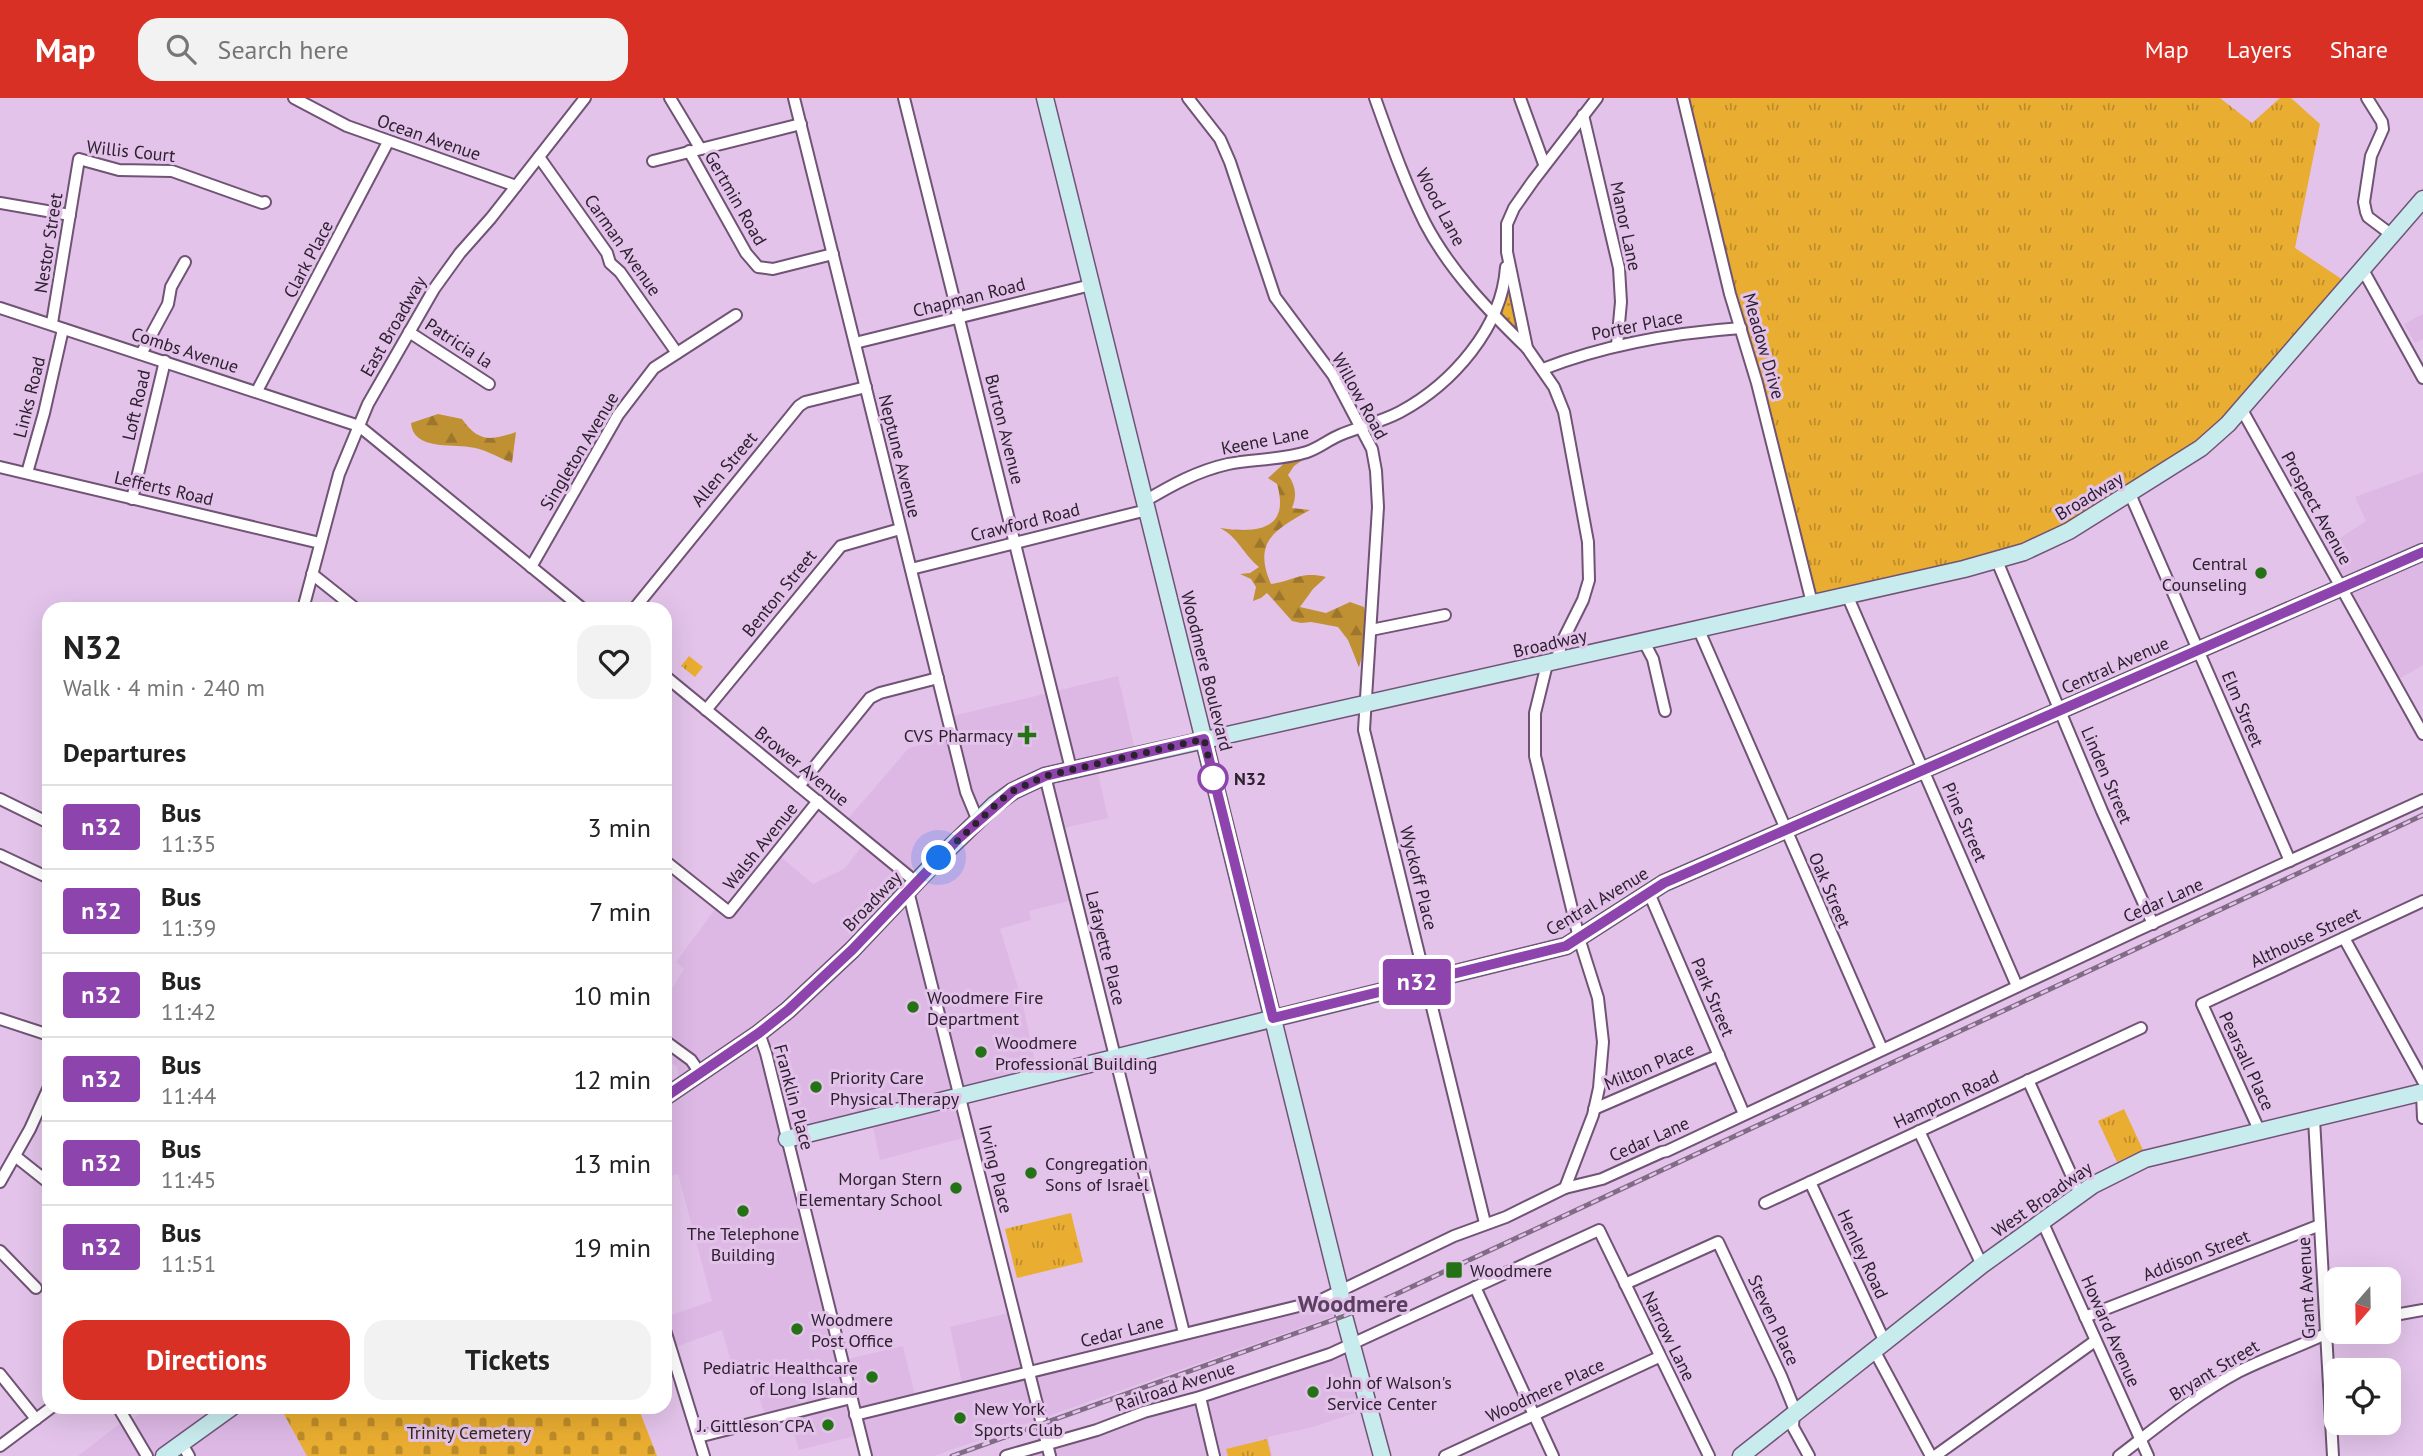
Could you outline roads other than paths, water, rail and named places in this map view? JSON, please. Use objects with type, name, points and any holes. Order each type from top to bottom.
[{"type":"street","name":"Ocean Avenue","points":[[294,98],[339,123],[516,187]]},
{"type":"street","name":"East Broadway","points":[[305,602],[339,474],[368,404],[433,289],[585,98]]},
{"type":"street","points":[[670,98],[694,150]]},
{"type":"street","name":"Neptune Avenue","points":[[794,98],[966,792],[978,821]]},
{"type":"street","name":"Burton Avenue","points":[[904,98],[1071,769]]},
{"type":"street","name":"Woodmere Boulevard","points":[[1045,98],[1382,1456]]},
{"type":"street","name":"Willow Road","points":[[1188,98],[1220,139],[1275,297],[1332,375],[1372,449],[1378,506],[1366,703]]},
{"type":"street","name":"Wood Lane","points":[[1375,98],[1426,225],[1452,264],[1494,315],[1527,348],[1560,399],[1577,473],[1589,562],[1588,580],[1583,600],[1551,663],[1535,713],[1535,756],[1579,938],[1598,998],[1602,1023],[1601,1069],[1594,1109],[1590,1126],[1565,1188]]},
{"type":"street","points":[[1520,98],[1544,164]]},
{"type":"street","points":[[1527,348],[1507,252],[1507,224],[1514,208],[1544,164],[1597,98]]},
{"type":"street","name":"Meadow Drive","points":[[1683,98],[1730,294],[1757,383],[1812,603]]},
{"type":"street","points":[[2367,98],[2382,122],[2382,129],[2371,156],[2364,202],[2368,217],[2392,235]]},
{"type":"street","name":"Manor Lane","points":[[1583,115],[1619,268],[1621,302],[1617,345]]},
{"type":"street","points":[[653,161],[800,124]]},
{"type":"street","name":"Clark Place","points":[[257,391],[388,142]]},
{"type":"street","name":"Gertmin Road","points":[[694,150],[746,253],[758,267],[773,269],[833,254]]},
{"type":"street","name":"Carman Avenue","points":[[539,157],[607,253],[610,262],[620,272],[677,353]]},
{"type":"street","name":"Willis Court","points":[[77,168],[79,159],[119,170],[172,171],[265,202]]},
{"type":"street","name":"Nestor Street","points":[[52,323],[77,168]]},
{"type":"street","name":"Broadway","points":[[672,1092],[788,1010],[852,950],[978,821],[1013,791],[1045,776],[1997,561],[2069,531],[2201,448],[2242,410],[2423,199]]},
{"type":"street","points":[[0,203],[70,215]]},
{"type":"street","name":"Keene Lane","points":[[1146,505],[1190,475],[1229,464],[1305,453],[1337,436],[1399,412],[1443,381],[1473,349],[1494,315],[1505,279],[1507,252]]},
{"type":"street","points":[[141,354],[168,304],[171,287],[185,262]]},
{"type":"street","points":[[2362,270],[2423,378]]},
{"type":"street","name":"Chapman Road","points":[[855,343],[1091,285]]},
{"type":"street","name":"Combs Avenue","points":[[0,308],[359,426]]},
{"type":"street","name":"Singleton Avenue","points":[[531,567],[618,415],[654,368],[736,315]]},
{"type":"street","name":"Porter Place","points":[[1543,369],[1617,345],[1689,332],[1741,328]]},
{"type":"street","name":"Links Road","points":[[27,473],[63,329]]},
{"type":"street","name":"Patricia la","points":[[409,332],[489,384]]},
{"type":"street","name":"Loft Road","points":[[132,499],[165,361]]},
{"type":"street","name":"Allen Street","points":[[640,602],[799,406],[805,402],[866,387]]},
{"type":"street","name":"Prospect Avenue","points":[[2242,410],[2423,734]]},
{"type":"street","points":[[359,426],[574,602]]},
{"type":"street","name":"Lefferts Road","points":[[0,467],[320,543]]},
{"type":"street","name":"Elm Street","points":[[2130,494],[2290,861]]},
{"type":"street","name":"Crawford Road","points":[[911,569],[1015,543],[1146,505]]},
{"type":"street","name":"Benton Street","points":[[706,710],[841,546],[900,529]]},
{"type":"street","name":"Central Avenue","points":[[787,1139],[1566,946],[1664,883],[2423,552]]},
{"type":"street","name":"Linden Street","points":[[1997,561],[2153,924]]},
{"type":"street","points":[[312,574],[346,602]]},
{"type":"street","name":"Pine Street","points":[[1847,595],[2018,986]]},
{"type":"street","points":[[1371,630],[1445,615]]},
{"type":"street","name":"Oak Street","points":[[1698,628],[1882,1049]]},
{"type":"street","points":[[1644,642],[1653,659],[1665,711]]},
{"type":"street","points":[[799,786],[870,698],[938,678]]},
{"type":"street","name":"Brower Avenue","points":[[672,682],[818,801],[913,887]]},
{"type":"street","name":"Wyckoff Place","points":[[1366,703],[1364,730],[1485,1223]]},
{"type":"street","name":"Lafayette Place","points":[[1045,776],[1184,1334]]},
{"type":"street","points":[[0,799],[42,820]]},
{"type":"street","name":"Cedar Lane","points":[[855,1415],[1319,1301],[1454,1236],[1506,1217],[1565,1188],[1602,1179],[1667,1152],[1882,1049],[2423,800]]},
{"type":"street","name":"Walsh Avenue","points":[[672,867],[729,912],[818,801]]},
{"type":"street","points":[[0,855],[42,875]]},
{"type":"street","name":"Irving Place","points":[[913,887],[960,1095],[1049,1450]]},
{"type":"street","name":"Park Street","points":[[1649,893],[1744,1114]]},
{"type":"street","name":"Althouse Street","points":[[2202,1004],[2423,901]]},
{"type":"street","points":[[2344,938],[2423,1089],[2423,1118]]},
{"type":"street","name":"Pearsall Place","points":[[2202,1004],[2260,1132]]},
{"type":"street","points":[[0,1019],[42,1032]]},
{"type":"street","name":"Hampton Road","points":[[1765,1203],[2141,1028]]},
{"type":"street","name":"Franklin Place","points":[[759,1033],[866,1456]]},
{"type":"street","points":[[672,1046],[691,1060],[700,1073]]},
{"type":"street","name":"Milton Place","points":[[1594,1109],[1719,1055]]},
{"type":"street","points":[[2028,1080],[2080,1194]]},
{"type":"street","name":"West Broadway","points":[[1741,1456],[1982,1265],[2112,1174],[2145,1159],[2314,1119],[2423,1089]]},
{"type":"street","points":[[0,1182],[42,1101]]},
{"type":"street","name":"Grant Avenue","points":[[2314,1119],[2324,1267]]},
{"type":"street","points":[[1919,1131],[1982,1265]]},
{"type":"street","points":[[15,1156],[42,1177]]},
{"type":"street","name":"Henley Road","points":[[1810,1182],[1879,1345],[1933,1456]]},
{"type":"street","name":"Howard Avenue","points":[[2042,1221],[2148,1456]]},
{"type":"street","name":"Addison Street","points":[[2085,1317],[2320,1225]]},
{"type":"street","name":"Narrow Lane","points":[[1599,1230],[1709,1456]]},
{"type":"street","name":"Railroad Avenue","points":[[1006,1456],[1049,1450],[1143,1412],[1200,1397],[1330,1354],[1599,1230]]},
{"type":"street","name":"Steven Place","points":[[1625,1284],[1718,1242],[1781,1376],[1794,1408],[1792,1415],[1795,1431],[1809,1456]]},
{"type":"street","points":[[0,1251],[36,1288]]},
{"type":"street","points":[[1475,1287],[1553,1456]]},
{"type":"street","points":[[2401,1314],[2423,1310]]},
{"type":"street","name":"Bryant Street","points":[[2119,1456],[2184,1406],[2235,1374],[2277,1353],[2324,1335]]},
{"type":"street","points":[[1933,1456],[2095,1341]]},
{"type":"street","name":"Grant Avenue","points":[[2331,1344],[2333,1456]]},
{"type":"street","points":[[672,1353],[704,1456]]},
{"type":"street","name":"Woodmere Place","points":[[1445,1456],[1659,1357]]},
{"type":"street","points":[[0,1374],[36,1419]]},
{"type":"street","points":[[1200,1397],[1214,1456]]},
{"type":"street","points":[[698,1437],[851,1398]]},
{"type":"street","points":[[0,1446],[43,1414]]},
{"type":"street","points":[[122,1414],[147,1456]]},
{"type":"street","points":[[164,1456],[185,1450],[224,1414]]},
{"type":"railway","points":[[952,1456],[1344,1316],[1392,1296],[2423,815]]},
{"type":"place","name":"Central Counseling","points":[[2261,573]]},
{"type":"place","name":"CVS Pharmacy","points":[[1027,735]]},
{"type":"place","name":"N32","points":[[1213,778]]},
{"type":"place","name":"Woodmere Fire Department","points":[[913,1007]]},
{"type":"place","name":"Woodmere Professional Building","points":[[981,1052]]},
{"type":"place","name":"Priority Care Physical Therapy","points":[[816,1087]]},
{"type":"place","name":"Congregation Sons of Israel","points":[[1031,1173]]},
{"type":"place","name":"Morgan Stern Elementary School","points":[[956,1188]]},
{"type":"place","name":"The Telephone Building","points":[[743,1211]]},
{"type":"place","name":"Woodmere","points":[[1454,1270]]},
{"type":"place","name":"Woodmere Post Office","points":[[797,1329]]},
{"type":"place","name":"Pediatric Healthcare of Long Island","points":[[872,1377]]},
{"type":"place","name":"John of Walson's Service Center","points":[[1313,1392]]},
{"type":"place","name":"New York Sports Club","points":[[960,1418]]},
{"type":"place","name":"J. Gittleson CPA","points":[[828,1425]]},
{"type":"district","name":"Woodmere","points":[[1353,1303]]},
{"type":"park label","name":"Trinity Cemetery","points":[[469,1432]]}]
